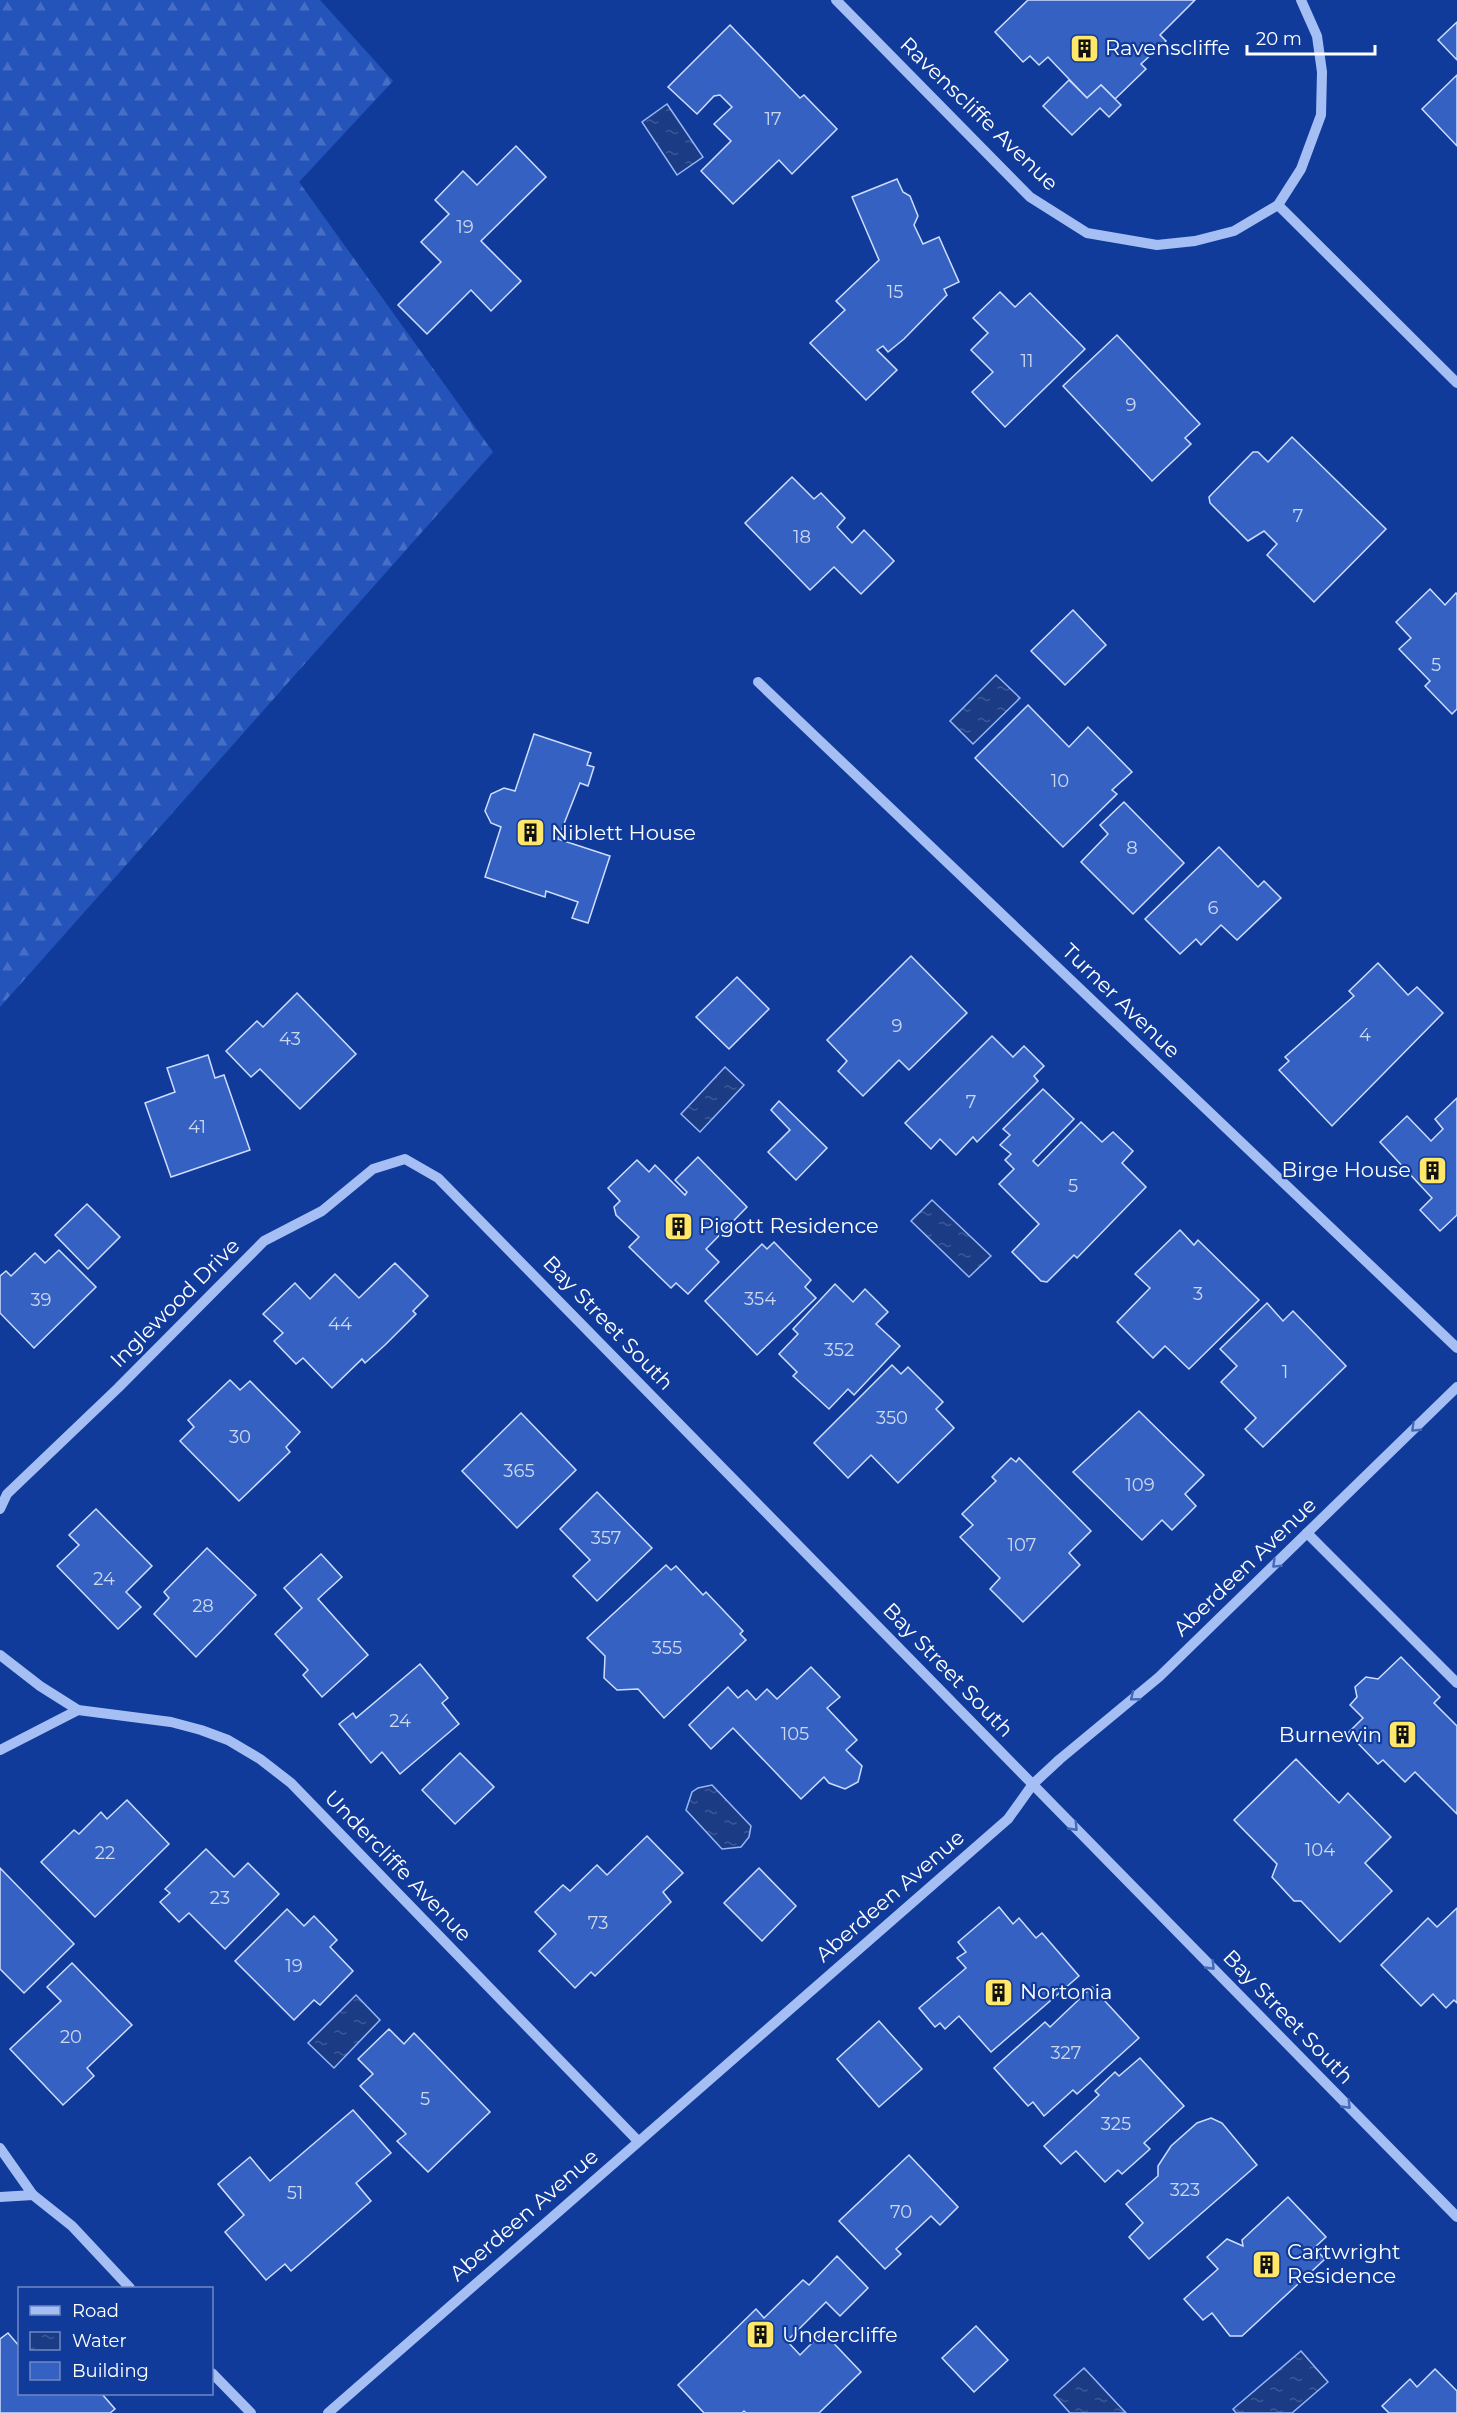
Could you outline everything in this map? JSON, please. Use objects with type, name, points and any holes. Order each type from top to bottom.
[{"type":"street","name":"Ravenscliffe Avenue","points":[[836,0],[1030,197],[1087,233],[1157,244],[1195,241],[1234,231],[1278,206],[1301,169],[1321,115],[1322,72],[1317,36],[1301,0]]},
{"type":"street","points":[[1278,206],[1457,383]]},
{"type":"street","name":"Turner Avenue","points":[[758,682],[1457,1348]]},
{"type":"street","name":"Inglewood Drive","points":[[0,1509],[7,1494],[118,1388],[264,1241],[322,1211],[373,1169],[405,1159]]},
{"type":"street","name":"Bay Street South","points":[[405,1159],[438,1178],[1457,2217]]},
{"type":"street","name":"Aberdeen Avenue","points":[[328,2413],[1008,1819],[1034,1784],[1070,1749],[1159,1677],[1457,1387]]},
{"type":"street","points":[[1307,1533],[1457,1683]]},
{"type":"street","name":"Undercliffe Avenue","points":[[0,1655],[40,1686],[78,1710],[171,1722],[201,1730],[228,1740],[260,1759],[291,1783],[638,2141]]},
{"type":"street","points":[[0,1750],[78,1710]]},
{"type":"street","points":[[0,2148],[33,2195],[72,2226],[128,2287]]},
{"type":"street","points":[[0,2197],[33,2195]]},
{"type":"street","points":[[213,2374],[251,2413]]},
{"type":"green space","points":[[0,0],[320,0],[393,81],[299,182],[493,452],[0,1007]]},
{"type":"water","points":[[667,104],[703,157],[677,175],[642,122]]},
{"type":"water","points":[[996,675],[1020,698],[973,744],[950,721]]},
{"type":"water","points":[[725,1067],[744,1085],[700,1132],[681,1114]]},
{"type":"water","points":[[932,1200],[991,1256],[969,1277],[911,1221]]},
{"type":"water","points":[[712,1785],[751,1826],[749,1837],[741,1847],[722,1849],[686,1810],[692,1792]]},
{"type":"water","points":[[356,1995],[380,2020],[334,2068],[308,2043]]},
{"type":"water","points":[[1301,2351],[1328,2382],[1292,2413],[1236,2413],[1233,2409]]},
{"type":"water","points":[[1084,2368],[1126,2413],[1070,2413],[1054,2395]]},
{"type":"building","name":"Ravenscliffe","points":[[1028,0],[1195,0],[1160,35],[1166,41],[1141,64],[1146,69],[1115,99],[1101,85],[1087,98],[1048,57],[1039,65],[1030,56],[1023,62],[995,32]]},
{"type":"building","points":[[1457,22],[1457,60],[1438,40]]},
{"type":"building","points":[[730,25],[800,98],[804,95],[837,129],[792,174],[779,160],[733,204],[701,171],[731,141],[714,124],[732,107],[720,95],[714,96],[697,114],[668,87]]},
{"type":"building","points":[[1457,75],[1457,146],[1422,109]]},
{"type":"building","points":[[1069,80],[1087,98],[1101,85],[1121,105],[1109,117],[1100,108],[1072,135],[1043,106]]},
{"type":"building","points":[[516,146],[546,177],[481,241],[521,281],[491,311],[471,290],[427,334],[398,305],[441,262],[421,242],[449,214],[435,200],[463,171],[477,185]]},
{"type":"building","points":[[897,179],[903,192],[910,196],[918,216],[914,225],[923,244],[939,237],[959,282],[944,289],[947,295],[904,339],[888,352],[883,346],[877,350],[897,370],[866,400],[810,343],[845,310],[836,301],[879,260],[852,197]]},
{"type":"building","points":[[1000,292],[1015,307],[1030,293],[1085,349],[1005,427],[972,392],[993,372],[971,350],[988,333],[973,318]]},
{"type":"building","points":[[1117,335],[1200,424],[1185,438],[1191,444],[1152,481],[1063,386]]},
{"type":"building","points":[[1292,437],[1386,529],[1314,602],[1267,555],[1277,544],[1264,531],[1248,541],[1210,503],[1209,497],[1253,452],[1258,452],[1268,462]]},
{"type":"building","points":[[792,477],[814,499],[821,493],[845,518],[837,527],[852,543],[864,530],[894,561],[861,594],[834,567],[810,590],[745,523]]},
{"type":"building","points":[[1430,589],[1445,605],[1456,593],[1457,595],[1457,709],[1452,714],[1425,686],[1430,681],[1399,649],[1411,638],[1396,622]]},
{"type":"building","points":[[1073,610],[1106,645],[1065,685],[1031,651]]},
{"type":"building","points":[[1028,705],[1069,747],[1088,727],[1132,772],[1112,790],[1117,794],[1063,847],[975,758]]},
{"type":"building","name":"Niblett House","points":[[534,734],[591,753],[587,765],[594,767],[588,786],[580,783],[558,839],[610,856],[588,923],[572,918],[578,902],[546,891],[545,897],[485,877],[501,827],[491,823],[485,811],[491,794],[504,788],[515,791]]},
{"type":"building","points":[[1124,802],[1184,863],[1133,914],[1081,862],[1108,834],[1100,825]]},
{"type":"building","points":[[1219,847],[1258,887],[1264,881],[1281,898],[1237,940],[1221,925],[1201,945],[1196,939],[1180,954],[1145,919]]},
{"type":"building","points":[[911,956],[967,1013],[909,1070],[899,1060],[863,1096],[838,1071],[847,1061],[827,1040]]},
{"type":"building","points":[[1378,963],[1408,995],[1417,987],[1443,1013],[1332,1126],[1279,1070],[1289,1061],[1285,1057],[1354,996],[1349,991]]},
{"type":"building","points":[[737,977],[769,1009],[729,1049],[696,1017]]},
{"type":"building","points":[[297,993],[356,1054],[300,1109],[260,1069],[251,1077],[226,1051],[257,1021],[263,1027]]},
{"type":"building","points":[[992,1036],[1013,1057],[1024,1046],[1044,1066],[1034,1076],[1038,1081],[977,1142],[973,1137],[956,1155],[940,1139],[931,1149],[905,1123]]},
{"type":"building","points":[[208,1055],[215,1078],[224,1075],[250,1150],[171,1177],[145,1103],[175,1092],[167,1068]]},
{"type":"building","points":[[1043,1089],[1074,1119],[1033,1161],[1038,1166],[1081,1122],[1102,1142],[1113,1132],[1133,1151],[1122,1163],[1146,1187],[1077,1258],[1074,1255],[1047,1282],[1041,1281],[1012,1252],[1039,1224],[999,1184],[1014,1169],[1005,1160],[1011,1154],[1000,1145],[1010,1135],[1003,1129]]},
{"type":"building","name":"Birge House","points":[[1457,1098],[1457,1215],[1440,1231],[1420,1210],[1432,1198],[1380,1142],[1407,1116],[1431,1141],[1443,1129],[1435,1119]]},
{"type":"building","points":[[779,1101],[827,1148],[796,1180],[768,1152],[790,1130],[771,1110]]},
{"type":"building","name":"Pigott Residence","points":[[698,1157],[747,1207],[706,1249],[719,1262],[688,1294],[676,1283],[671,1288],[629,1247],[639,1237],[616,1215],[614,1207],[620,1201],[608,1188],[637,1160],[649,1172],[655,1165],[685,1195],[687,1192],[675,1180]]},
{"type":"building","points":[[87,1204],[120,1237],[88,1269],[55,1235]]},
{"type":"building","points":[[1180,1230],[1194,1245],[1198,1240],[1259,1300],[1189,1369],[1165,1346],[1153,1358],[1117,1322],[1150,1288],[1135,1274]]},
{"type":"building","points":[[774,1242],[811,1280],[805,1287],[816,1298],[757,1355],[705,1301],[762,1244],[767,1249]]},
{"type":"building","points":[[59,1250],[96,1287],[34,1348],[0,1313],[0,1276],[6,1271],[11,1276],[35,1253],[45,1263]]},
{"type":"building","points":[[395,1263],[428,1296],[413,1311],[416,1314],[385,1345],[365,1363],[362,1359],[332,1388],[303,1358],[296,1364],[274,1341],[283,1333],[263,1314],[295,1283],[310,1299],[335,1274],[359,1298]]},
{"type":"building","points":[[835,1284],[853,1302],[865,1289],[888,1312],[876,1324],[900,1346],[854,1395],[848,1389],[829,1409],[793,1376],[797,1372],[779,1354],[798,1334],[793,1329]]},
{"type":"building","points":[[1267,1303],[1283,1321],[1293,1311],[1346,1366],[1263,1447],[1245,1429],[1256,1418],[1221,1382],[1237,1366],[1220,1349]]},
{"type":"building","points":[[892,1365],[901,1374],[908,1367],[943,1402],[936,1409],[954,1428],[898,1483],[871,1455],[848,1478],[814,1443]]},
{"type":"building","points":[[230,1380],[240,1390],[250,1381],[300,1432],[286,1447],[290,1452],[239,1501],[180,1441],[194,1427],[188,1420]]},
{"type":"building","points":[[1139,1411],[1204,1475],[1185,1494],[1196,1506],[1172,1530],[1162,1520],[1142,1540],[1073,1472]]},
{"type":"building","points":[[521,1413],[576,1470],[517,1528],[462,1471]]},
{"type":"building","points":[[1011,1458],[1016,1462],[1019,1458],[1091,1531],[1069,1553],[1080,1565],[1023,1622],[990,1589],[1000,1578],[960,1537],[973,1525],[962,1514],[996,1481],[992,1477]]},
{"type":"building","points":[[597,1492],[652,1548],[597,1601],[573,1576],[590,1560],[560,1529]]},
{"type":"building","points":[[96,1509],[152,1566],[126,1592],[141,1607],[118,1629],[57,1566],[79,1545],[69,1535]]},
{"type":"building","points":[[207,1548],[256,1595],[196,1657],[154,1614],[169,1598],[164,1592]]},
{"type":"building","points":[[321,1554],[342,1577],[318,1599],[368,1655],[322,1697],[303,1675],[308,1670],[275,1634],[302,1608],[284,1588]]},
{"type":"building","points":[[666,1565],[671,1570],[676,1566],[703,1595],[706,1592],[743,1631],[740,1634],[746,1640],[664,1718],[638,1689],[617,1690],[604,1678],[605,1656],[587,1638]]},
{"type":"building","name":"Burnewin","points":[[1401,1657],[1440,1697],[1434,1703],[1457,1726],[1457,1814],[1415,1772],[1405,1782],[1383,1760],[1378,1764],[1348,1733],[1363,1718],[1350,1705],[1357,1697],[1355,1687],[1366,1677],[1378,1679]]},
{"type":"building","points":[[420,1664],[448,1698],[442,1703],[459,1724],[400,1774],[382,1752],[371,1763],[339,1724],[353,1713],[356,1718]]},
{"type":"building","points":[[811,1667],[840,1697],[827,1708],[857,1740],[846,1750],[862,1766],[858,1782],[845,1789],[829,1783],[824,1777],[801,1799],[733,1728],[711,1749],[689,1725],[728,1687],[738,1698],[747,1690],[756,1700],[767,1689],[777,1699]]},
{"type":"building","points":[[460,1753],[494,1787],[455,1824],[422,1790]]},
{"type":"building","points":[[1296,1759],[1339,1803],[1348,1793],[1391,1837],[1365,1863],[1392,1891],[1340,1942],[1301,1901],[1294,1901],[1272,1877],[1277,1864],[1234,1820]]},
{"type":"building","points":[[127,1800],[169,1844],[95,1917],[41,1862],[74,1830],[79,1834],[101,1812],[107,1819]]},
{"type":"building","points":[[647,1836],[683,1873],[663,1892],[671,1902],[595,1976],[591,1972],[575,1988],[539,1951],[556,1934],[535,1912],[563,1885],[570,1891],[597,1865],[607,1875]]},
{"type":"building","points":[[206,1849],[234,1877],[248,1863],[279,1894],[225,1949],[189,1913],[179,1922],[160,1902],[170,1893],[165,1889]]},
{"type":"building","points":[[0,1868],[74,1944],[24,1993],[0,1969]]},
{"type":"building","points":[[759,1868],[796,1906],[762,1941],[724,1903]]},
{"type":"building","name":"Nortonia","points":[[999,1907],[1013,1924],[1019,1918],[1036,1938],[1042,1933],[1079,1976],[991,2052],[959,2016],[945,2029],[940,2023],[935,2027],[919,2008],[966,1968],[957,1958],[966,1952],[958,1942]]},
{"type":"building","points":[[1457,1908],[1457,2003],[1454,2000],[1446,2008],[1433,1994],[1421,2006],[1381,1965],[1428,1918],[1437,1927]]},
{"type":"building","points":[[287,1909],[304,1926],[314,1916],[337,1940],[330,1947],[353,1971],[320,2005],[314,2000],[294,2020],[235,1961]]},
{"type":"building","points":[[72,1963],[132,2025],[87,2068],[94,2076],[63,2105],[10,2049],[61,2001],[47,1987]]},
{"type":"building","points":[[1092,1987],[1139,2038],[1077,2094],[1073,2090],[1044,2116],[1033,2102],[1028,2106],[994,2068],[1045,2022],[1050,2027]]},
{"type":"building","points":[[879,2021],[922,2069],[879,2107],[837,2059]]},
{"type":"building","points":[[389,2029],[404,2044],[414,2033],[490,2112],[428,2172],[397,2141],[406,2134],[360,2086],[373,2074],[358,2059]]},
{"type":"building","points":[[1140,2058],[1184,2106],[1144,2143],[1150,2149],[1122,2174],[1118,2170],[1105,2182],[1076,2151],[1061,2164],[1044,2146],[1099,2095],[1095,2091],[1115,2072],[1119,2076]]},
{"type":"building","points":[[353,2110],[391,2153],[356,2183],[371,2201],[291,2271],[285,2264],[266,2280],[225,2232],[244,2215],[218,2184],[250,2157],[270,2181]]},
{"type":"building","points":[[1211,2118],[1222,2123],[1257,2165],[1149,2259],[1129,2237],[1143,2223],[1126,2204],[1158,2176],[1158,2166],[1171,2146],[1197,2123]]},
{"type":"building","points":[[909,2155],[958,2207],[940,2225],[931,2216],[896,2249],[901,2254],[885,2269],[839,2221]]},
{"type":"building","name":"Cartwright Residence","points":[[1288,2197],[1326,2237],[1314,2248],[1325,2259],[1242,2336],[1230,2336],[1212,2313],[1203,2320],[1184,2299],[1218,2269],[1207,2257],[1227,2239],[1243,2246],[1242,2240]]},
{"type":"building","name":"Undercliffe","points":[[837,2256],[868,2288],[840,2316],[826,2302],[787,2341],[800,2355],[823,2332],[861,2372],[819,2413],[746,2413],[744,2411],[742,2413],[704,2413],[678,2385],[756,2309],[764,2318],[803,2280],[809,2285]]},
{"type":"building","points":[[976,2326],[1008,2360],[974,2392],[942,2358]]},
{"type":"building","points":[[8,2333],[18,2345],[18,2395],[103,2395],[115,2409],[110,2413],[0,2413],[0,2339]]},
{"type":"building","points":[[1435,2369],[1457,2391],[1457,2413],[1389,2413],[1382,2406],[1410,2379],[1417,2387]]},
{"type":"place","name":"Ravenscliffe","points":[[1084,48]]},
{"type":"place","name":"Niblett House","points":[[530,833]]},
{"type":"place","name":"Birge House","points":[[1432,1170]]},
{"type":"place","name":"Pigott Residence","points":[[678,1226]]},
{"type":"place","name":"Burnewin","points":[[1403,1735]]},
{"type":"place","name":"Nortonia","points":[[999,1992]]},
{"type":"place","name":"Cartwright Residence","points":[[1266,2264]]},
{"type":"place","name":"Undercliffe","points":[[761,2335]]}]
